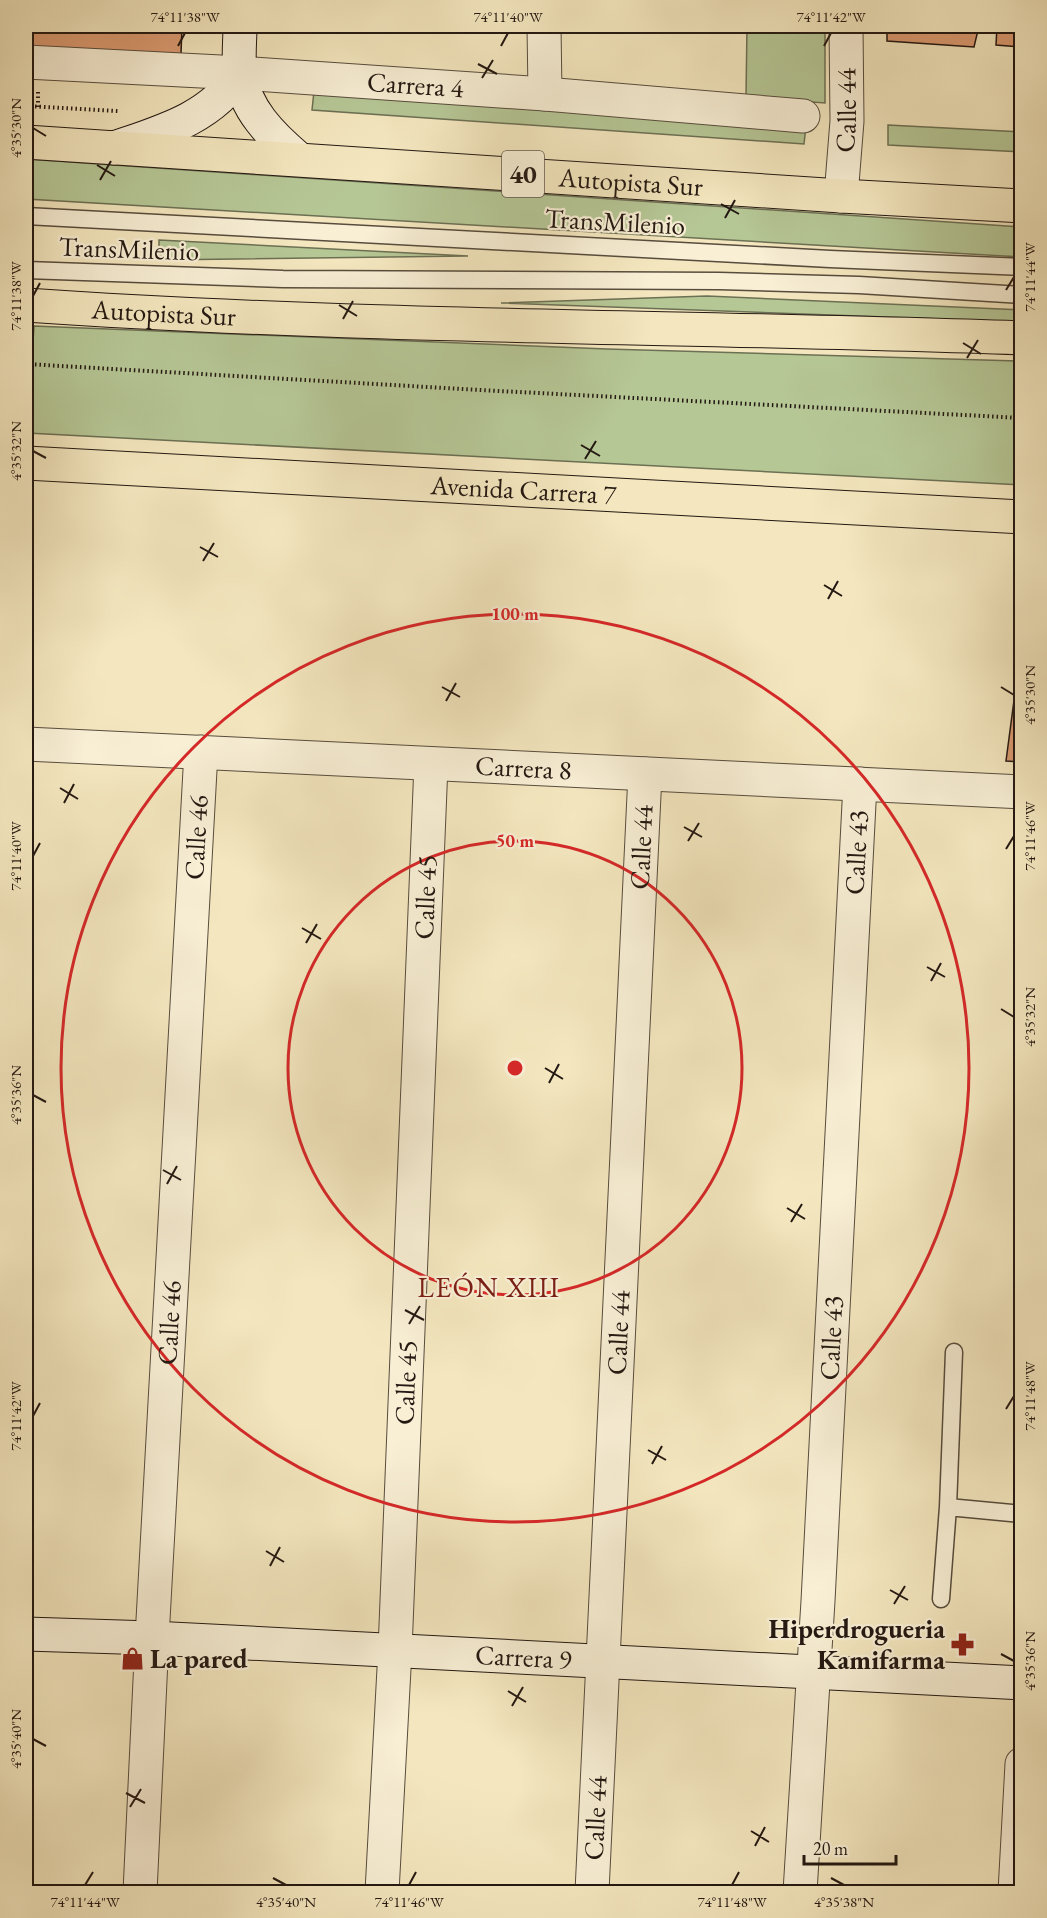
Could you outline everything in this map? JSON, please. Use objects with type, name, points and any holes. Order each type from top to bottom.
[{"type":"main road","name":"Autopista Sur","points":[[26,142],[1022,206]]},
{"type":"main road","name":"Autopista Sur","points":[[26,305],[220,316],[445,324],[1022,338]]},
{"type":"main road","name":"Avenida Carrera 7","points":[[26,463],[1022,517]]},
{"type":"street","points":[[240,26],[240,73],[249,99],[262,123],[299,159]]},
{"type":"street","points":[[544,26],[544,94]]},
{"type":"street","name":"Calle 44","points":[[841,196],[848,121],[846,26]]},
{"type":"street","name":"Carrera 4","points":[[26,62],[240,73],[544,94],[803,116]]},
{"type":"street","points":[[114,148],[154,135],[202,111],[221,97],[240,73]]},
{"type":"street","name":"Carrera 8","points":[[26,744],[1022,792]]},
{"type":"street","name":"Calle 46","points":[[140,1893],[201,752]]},
{"type":"street","name":"Calle 45","points":[[382,1893],[395,1650],[431,764]]},
{"type":"street","name":"Calle 44","points":[[592,1893],[645,774]]},
{"type":"street","name":"Calle 43","points":[[800,1893],[814,1672],[860,784]]},
{"type":"street","name":"Carrera 9","points":[[26,1634],[152,1638],[1022,1683]]},
{"type":"street","points":[[1015,1893],[1022,1764]]},
{"type":"lane","name":"TransMilenio","points":[[26,216],[830,260],[1022,267]]},
{"type":"lane","name":"TransMilenio","points":[[26,270],[283,279],[719,281],[859,285],[1022,295]]},
{"type":"lane","points":[[941,1599],[948,1507],[954,1352]]},
{"type":"lane","points":[[948,1507],[1022,1514]]},
{"type":"path","points":[[26,106],[125,112]]},
{"type":"path","points":[[26,364],[1022,418]]},
{"type":"green space","points":[[747,26],[825,26],[825,103],[746,97]]},
{"type":"green space","points":[[314,91],[806,126],[804,144],[312,110]]},
{"type":"green space","points":[[888,125],[1021,132],[1021,152],[888,145]]},
{"type":"green space","points":[[26,159],[1021,227],[1021,257],[26,199]]},
{"type":"green space","points":[[159,240],[468,256],[159,260]]},
{"type":"green space","points":[[707,296],[1021,310],[1022,322],[501,303]]},
{"type":"green space","points":[[34,326],[607,349],[1021,361],[1021,485],[27,433]]},
{"type":"building","points":[[26,26],[182,26],[181,54],[26,47]]},
{"type":"building","points":[[887,26],[979,26],[974,47],[887,41]]},
{"type":"building","points":[[997,26],[1022,26],[1022,47],[996,45]]},
{"type":"building","points":[[1018,670],[1022,670],[1022,762],[1006,761]]},
{"type":"place","name":"Hiperdrogueria Kamifarma","points":[[963,1645]]},
{"type":"place","name":"La pared","points":[[132,1659]]},
{"type":"district","name":"LEÓN XIII","points":[[489,1287]]}]
